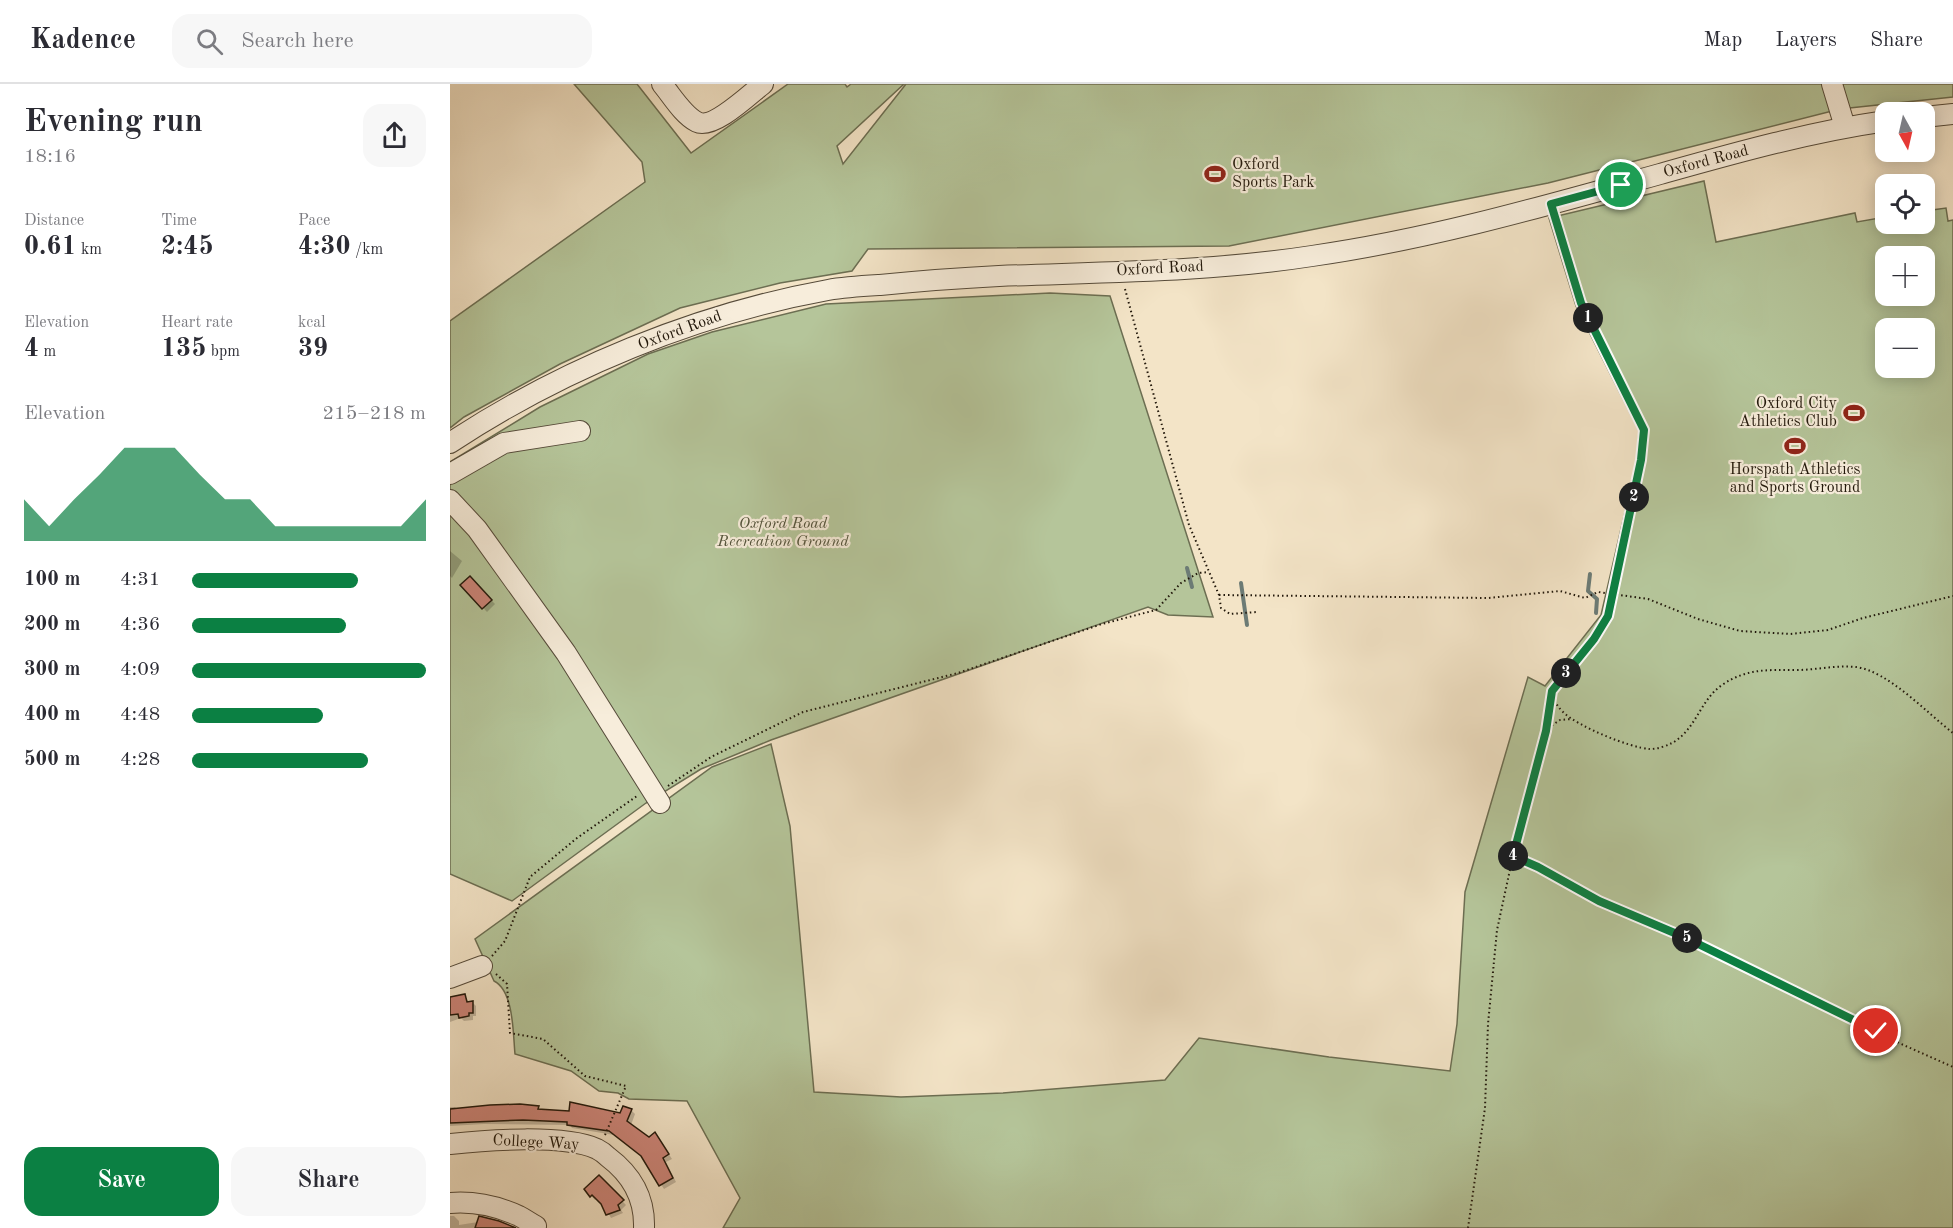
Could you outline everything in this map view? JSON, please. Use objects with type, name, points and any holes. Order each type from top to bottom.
[{"type":"street","points":[[662,84],[689,116],[698,123],[706,124],[718,118],[763,84]]},
{"type":"street","points":[[1832,84],[1845,127]]},
{"type":"street","points":[[1935,116],[1953,114]]},
{"type":"street","name":"Oxford Road","points":[[450,442],[489,417],[545,387],[636,348],[743,309],[831,289],[948,278],[1121,272],[1311,257],[1419,237],[1551,204],[1744,151],[1845,127],[1875,123]]},
{"type":"street","points":[[450,474],[504,443],[580,431]]},
{"type":"street","points":[[450,500],[477,529],[566,653],[656,796]]},
{"type":"street","points":[[450,978],[484,965]]},
{"type":"street","name":"College Way","points":[[450,1144],[482,1140],[548,1141],[580,1144],[599,1149],[631,1178],[645,1213],[644,1228]]},
{"type":"street","points":[[450,1203],[478,1203],[492,1206],[522,1217],[536,1226]]},
{"type":"path","points":[[1468,1228],[1485,1108],[1488,1024],[1497,930],[1513,856],[1546,731],[1552,691],[1594,639],[1608,616],[1641,460],[1644,430],[1581,303],[1551,204]]},
{"type":"path","points":[[1121,272],[1189,525],[1219,595],[1221,608],[1230,614],[1257,612]]},
{"type":"path","points":[[599,1149],[626,1086],[585,1076],[543,1039],[510,1033],[507,984],[484,965],[505,941],[530,877],[577,838],[631,799],[656,796],[711,757],[803,712],[958,673],[1102,624],[1156,610],[1181,583],[1198,573],[1209,572]]},
{"type":"path","points":[[1219,595],[1488,598],[1560,591],[1586,598],[1598,592],[1648,599],[1698,619],[1740,631],[1790,634],[1828,630],[1863,618],[1953,596]]},
{"type":"path","points":[[1552,697],[1572,719],[1606,735],[1650,749],[1670,744],[1681,737],[1715,692],[1723,684],[1743,674],[1763,669],[1804,670],[1850,667],[1869,670],[1884,678],[1953,733]]},
{"type":"path","points":[[1546,731],[1558,721],[1572,719]]},
{"type":"path","points":[[1513,856],[1538,867],[1599,901],[1684,937],[1899,1043],[1953,1067]]},
{"type":"green space","name":"Oxford Sports Park","points":[[574,84],[637,84],[691,153],[788,84],[845,84],[847,87],[851,84],[904,84],[837,146],[843,164],[906,84],[1953,84],[1953,97],[1906,102],[1875,102],[1875,105],[1840,109],[1548,183],[1229,246],[868,249],[852,271],[780,283],[680,308],[560,364],[464,417],[450,428],[450,321],[645,182],[642,162]]},
{"type":"green space","points":[[1704,181],[1716,242],[1855,213],[1857,222],[1875,219],[1875,234],[1935,234],[1935,210],[1946,208],[1948,221],[1953,220],[1953,1228],[723,1228],[740,1198],[687,1101],[629,1099],[618,1093],[599,1091],[571,1071],[515,1054],[509,1003],[501,986],[494,981],[475,939],[712,767],[771,744],[790,826],[814,1092],[901,1097],[1003,1093],[1165,1080],[1199,1038],[1329,1057],[1450,1071],[1457,1024],[1465,892],[1528,677],[1545,686],[1601,615],[1637,460],[1639,431],[1576,306],[1549,218]]},
{"type":"green space","name":"Oxford Road Recreation Ground","points":[[1050,293],[1110,296],[1213,617],[1168,615],[1148,607],[771,740],[701,769],[646,803],[512,901],[450,874],[450,462],[540,407],[648,354],[712,332],[826,304]]},
{"type":"building","points":[[470,576],[492,600],[482,609],[460,585]]},
{"type":"building","points":[[465,994],[467,1002],[473,1001],[473,1013],[459,1018],[458,1014],[450,1015],[450,997]]},
{"type":"building","points":[[570,1102],[620,1113],[623,1106],[632,1109],[627,1121],[649,1137],[655,1132],[669,1154],[663,1158],[673,1178],[659,1186],[641,1156],[609,1131],[567,1125],[567,1122],[523,1120],[450,1123],[450,1109],[520,1104],[539,1106],[538,1109],[569,1111]]},
{"type":"building","points":[[599,1175],[624,1200],[618,1205],[620,1210],[606,1215],[601,1204],[592,1195],[590,1197],[584,1189]]},
{"type":"building","points":[[479,1216],[499,1221],[516,1228],[475,1228]]},
{"type":"waterway","points":[[1187,568],[1192,587]]},
{"type":"waterway","points":[[1590,574],[1588,591],[1597,599],[1596,613]]},
{"type":"waterway","points":[[1241,583],[1247,625]]},
{"type":"place","name":"Oxford Sports Park","points":[[1215,174]]},
{"type":"place","name":"Oxford City Athletics Club","points":[[1854,413]]},
{"type":"place","name":"Horspath Athletics and Sports Ground","points":[[1795,446]]},
{"type":"route","points":[[1621,185],[1551,204],[1581,303],[1644,430],[1641,460],[1608,616],[1594,639],[1552,691],[1546,731],[1513,856],[1538,867],[1599,901],[1684,937],[1876,1031]]}]
